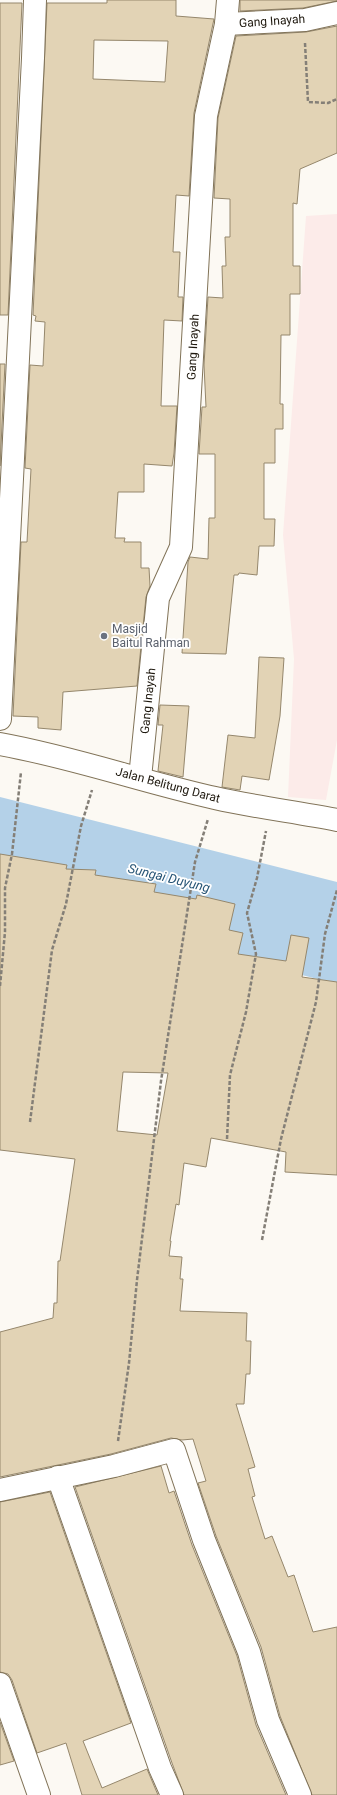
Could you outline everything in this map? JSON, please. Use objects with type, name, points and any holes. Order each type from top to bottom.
[{"type":"street","points":[[0,719],[33,58],[34,0]]},
{"type":"street","points":[[226,24],[228,0]]},
{"type":"street","name":"Gang Inayah","points":[[140,778],[158,598],[181,547],[206,116],[226,24],[305,20],[337,13]]},
{"type":"street","name":"Jalan Belitung Darat","points":[[0,744],[24,748],[100,766],[214,798],[337,820]]},
{"type":"street","points":[[0,1490],[114,1466],[174,1450],[204,1540],[250,1652],[268,1720],[300,1795]]},
{"type":"street","points":[[58,1477],[160,1768],[172,1795]]},
{"type":"street","points":[[0,1684],[39,1795]]},
{"type":"path","points":[[305,20],[308,102],[328,103],[337,99]]},
{"type":"path","points":[[0,986],[5,932],[5,888],[12,854],[24,748]]},
{"type":"path","points":[[30,1122],[52,950],[66,904],[81,826],[100,766]]},
{"type":"path","points":[[114,1466],[129,1363],[137,1280],[161,1081],[181,961],[195,862],[214,798]]},
{"type":"path","points":[[226,1139],[230,1075],[246,1012],[256,954],[247,913],[257,878],[270,809]]},
{"type":"path","points":[[262,1240],[281,1139],[316,1002],[325,934],[337,890]]},
{"type":"shaded area","points":[[337,214],[337,740],[326,800],[288,797],[294,659],[283,535],[306,216]]},
{"type":"water","name":"Sungai Duyung","points":[[0,797],[337,882],[337,984],[0,898]]},
{"type":"building","points":[[107,0],[176,0],[176,16],[214,19],[194,113],[189,196],[176,195],[173,252],[180,252],[178,297],[183,297],[182,321],[164,320],[161,406],[177,406],[172,466],[144,464],[144,492],[118,492],[115,538],[125,538],[124,542],[141,542],[141,568],[149,568],[150,586],[146,597],[137,686],[63,692],[61,730],[38,728],[38,717],[13,716],[21,542],[27,542],[31,469],[25,468],[30,365],[43,366],[45,322],[35,321],[36,316],[33,315],[47,3],[107,3]],"holes":[[[94,40],[168,41],[165,82],[93,79]]]},
{"type":"building","points":[[240,0],[337,1],[303,8],[240,11]]},
{"type":"building","points":[[0,3],[22,3],[8,315],[0,315]]},
{"type":"building","points":[[337,26],[337,153],[300,169],[297,204],[293,203],[293,266],[300,266],[300,294],[290,294],[290,335],[281,335],[280,404],[283,404],[283,429],[275,429],[275,463],[264,463],[264,519],[275,519],[274,546],[259,546],[257,575],[239,573],[238,575],[234,575],[226,654],[182,653],[188,562],[190,557],[208,559],[209,518],[215,518],[215,454],[199,454],[202,407],[206,407],[204,365],[208,297],[223,298],[222,266],[226,266],[225,237],[230,237],[230,199],[214,198],[218,118],[236,36],[306,32]]},
{"type":"building","points":[[0,364],[5,364],[0,466]]},
{"type":"building","points":[[259,657],[284,658],[280,716],[269,780],[242,776],[240,790],[222,787],[228,735],[255,738]]},
{"type":"building","points":[[160,705],[189,706],[183,777],[158,771],[163,725],[158,725]]},
{"type":"building","points":[[0,854],[67,865],[66,869],[96,870],[95,875],[156,884],[154,892],[196,899],[197,895],[235,904],[229,930],[243,933],[238,954],[286,961],[291,935],[309,938],[302,977],[337,982],[337,1175],[285,1172],[286,1152],[211,1138],[206,1167],[184,1163],[179,1205],[176,1204],[169,1256],[182,1257],[180,1279],[183,1279],[180,1311],[247,1313],[246,1341],[251,1341],[250,1374],[246,1374],[244,1404],[236,1404],[255,1467],[248,1469],[255,1496],[252,1497],[265,1539],[272,1536],[288,1577],[294,1575],[313,1632],[337,1627],[337,1795],[312,1795],[280,1716],[261,1647],[216,1536],[198,1483],[206,1481],[193,1439],[182,1440],[171,1438],[111,1454],[0,1477],[0,1332],[53,1318],[54,1303],[57,1303],[58,1261],[60,1261],[75,1159],[0,1150]],"holes":[[[123,1072],[168,1073],[157,1135],[117,1131]]]},
{"type":"building","points":[[161,1466],[169,1493],[174,1491],[192,1545],[237,1656],[256,1725],[286,1795],[184,1795],[75,1487]]},
{"type":"building","points":[[50,1492],[131,1723],[83,1741],[102,1788],[147,1769],[158,1795],[82,1795],[66,1743],[37,1753],[12,1680],[8,1674],[0,1672],[0,1502]]},
{"type":"building","points":[[0,1722],[14,1761],[0,1765]]},
{"type":"place","name":"Masjid Baitul Rahman","points":[[104,636]]}]
